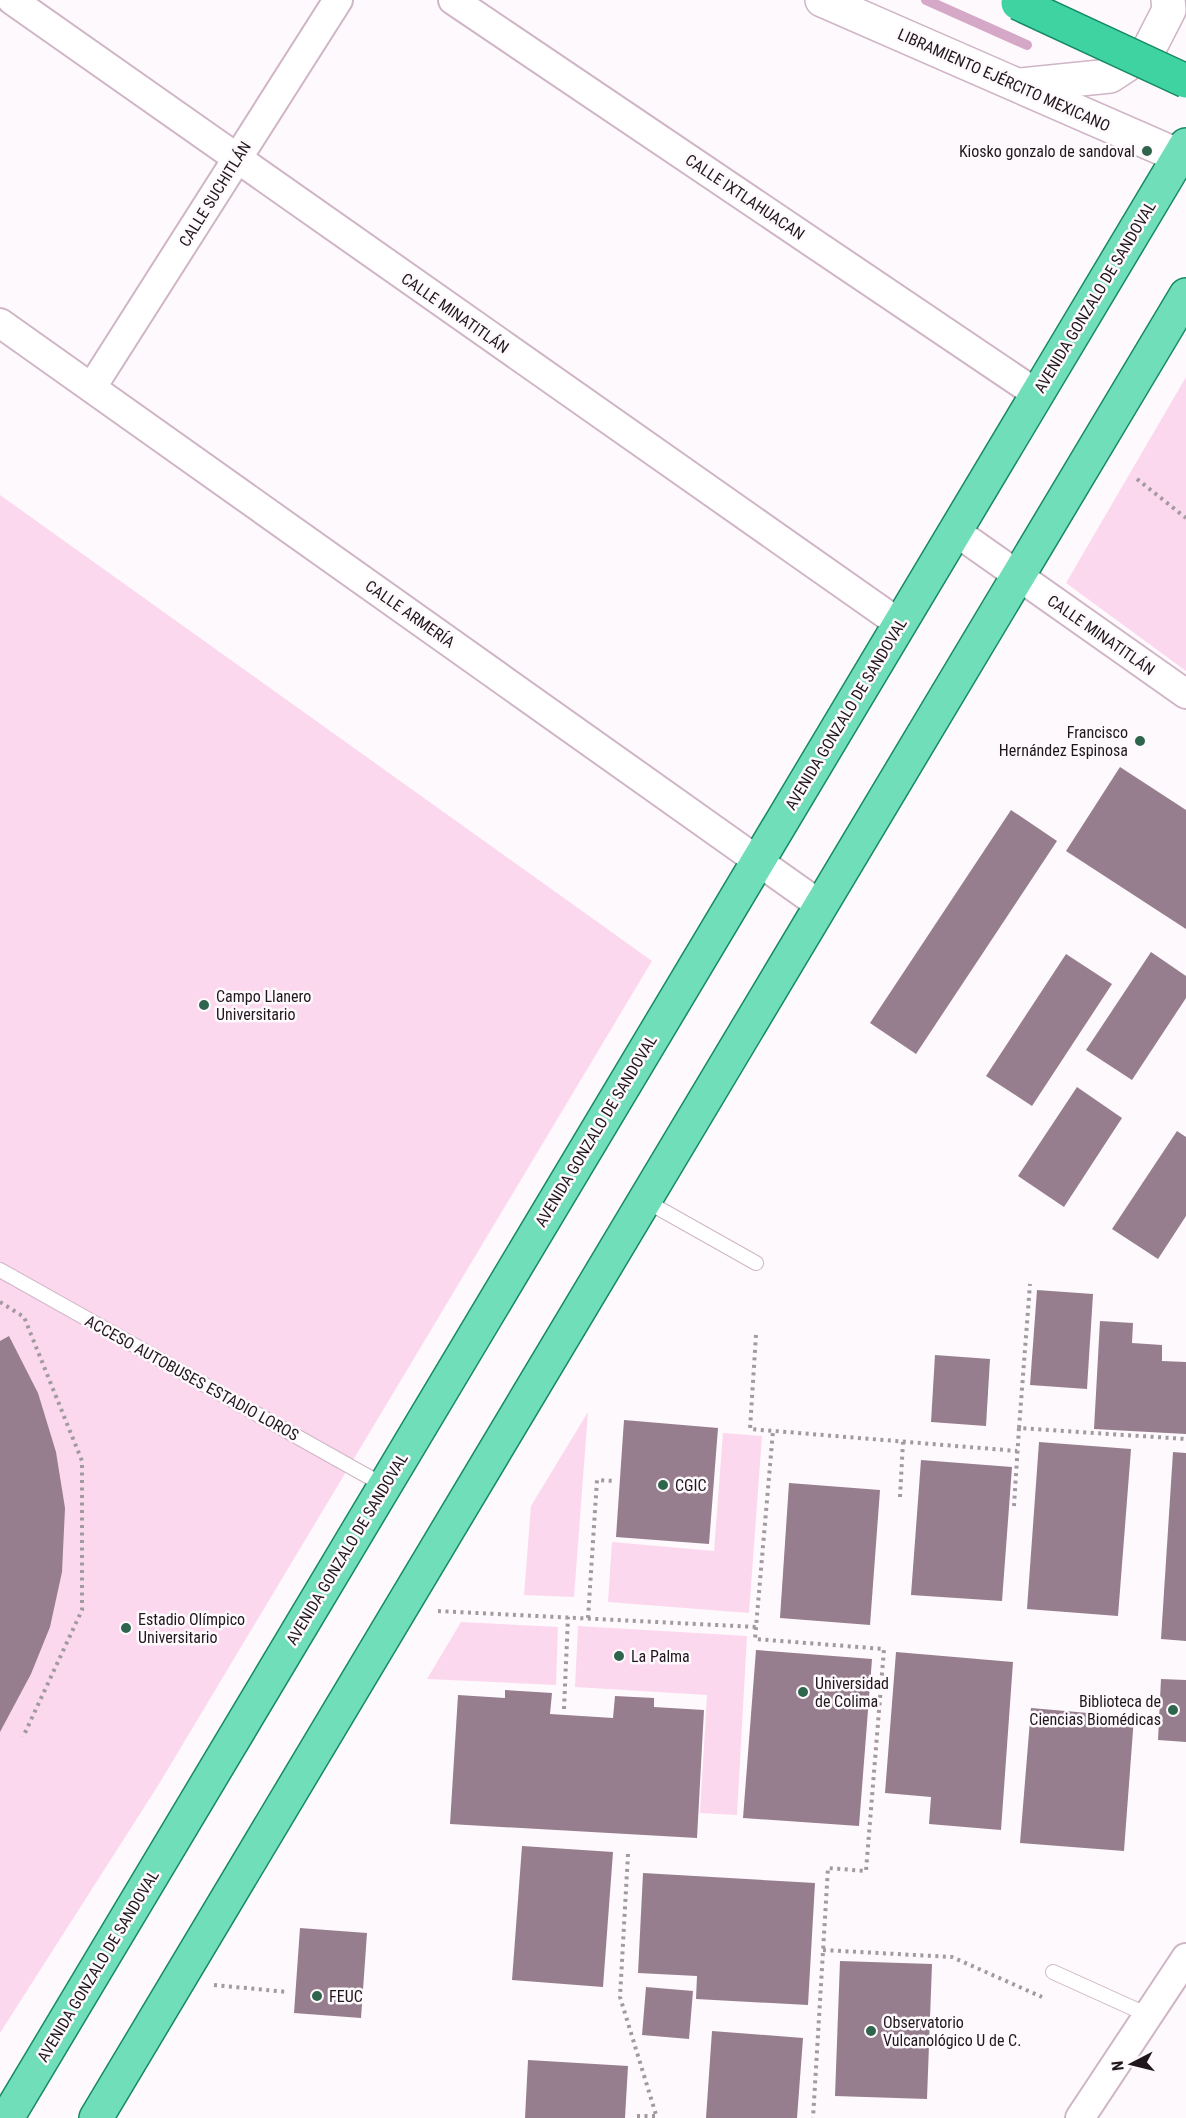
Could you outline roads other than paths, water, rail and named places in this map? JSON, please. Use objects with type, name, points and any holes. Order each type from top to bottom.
[{"type":"highway","points":[[1018,3],[1186,81]]},
{"type":"main road","name":"AVENIDA GONZALO DE SANDOVAL","points":[[7,2118],[1037,394],[1184,154]]},
{"type":"main road","points":[[96,2118],[1186,295]]},
{"type":"street","name":"CALLE MINATITLÁN","points":[[12,0],[900,624]]},
{"type":"street","name":"CALLE SUCHITLÁN","points":[[92,387],[338,0]]},
{"type":"street","name":"CALLE IXTLAHUACAN","points":[[453,0],[1037,394]]},
{"type":"street","name":"LIBRAMIENTO EJÉRCITO MEXICANO","points":[[822,0],[1016,85],[1184,154]]},
{"type":"street","points":[[1016,85],[1110,76],[1148,51],[1169,10],[1168,0]]},
{"type":"street","name":"CALLE ARMERÍA","points":[[0,323],[820,905]]},
{"type":"street","name":"CALLE MINATITLÁN","points":[[955,531],[1016,577],[1186,694]]},
{"type":"street","points":[[1080,2118],[1186,1958]]},
{"type":"lane","points":[[644,1200],[756,1263]]},
{"type":"lane","name":"ACCESO AUTOBUSES ESTADIO LOROS","points":[[0,1270],[385,1486]]},
{"type":"lane","points":[[1053,1972],[1148,2015]]},
{"type":"waterway","points":[[926,0],[1027,45]]},
{"type":"place","name":"Kiosko gonzalo de sandoval","points":[[1147,151]]},
{"type":"place","name":"Francisco Hernández Espinosa","points":[[1140,741]]},
{"type":"place","name":"Campo Llanero Universitario","points":[[204,1005]]},
{"type":"place","name":"CGIC","points":[[663,1485]]},
{"type":"place","name":"Estadio Olímpico Universitario","points":[[126,1628]]},
{"type":"place","name":"La Palma","points":[[619,1656]]},
{"type":"place","name":"Universidad de Colima","points":[[803,1692]]},
{"type":"place","name":"Biblioteca de Ciencias Biomédicas","points":[[1173,1710]]},
{"type":"place","name":"FEUC","points":[[317,1996]]},
{"type":"place","name":"Observatorio Vulcanológico U de C.","points":[[871,2031]]}]
